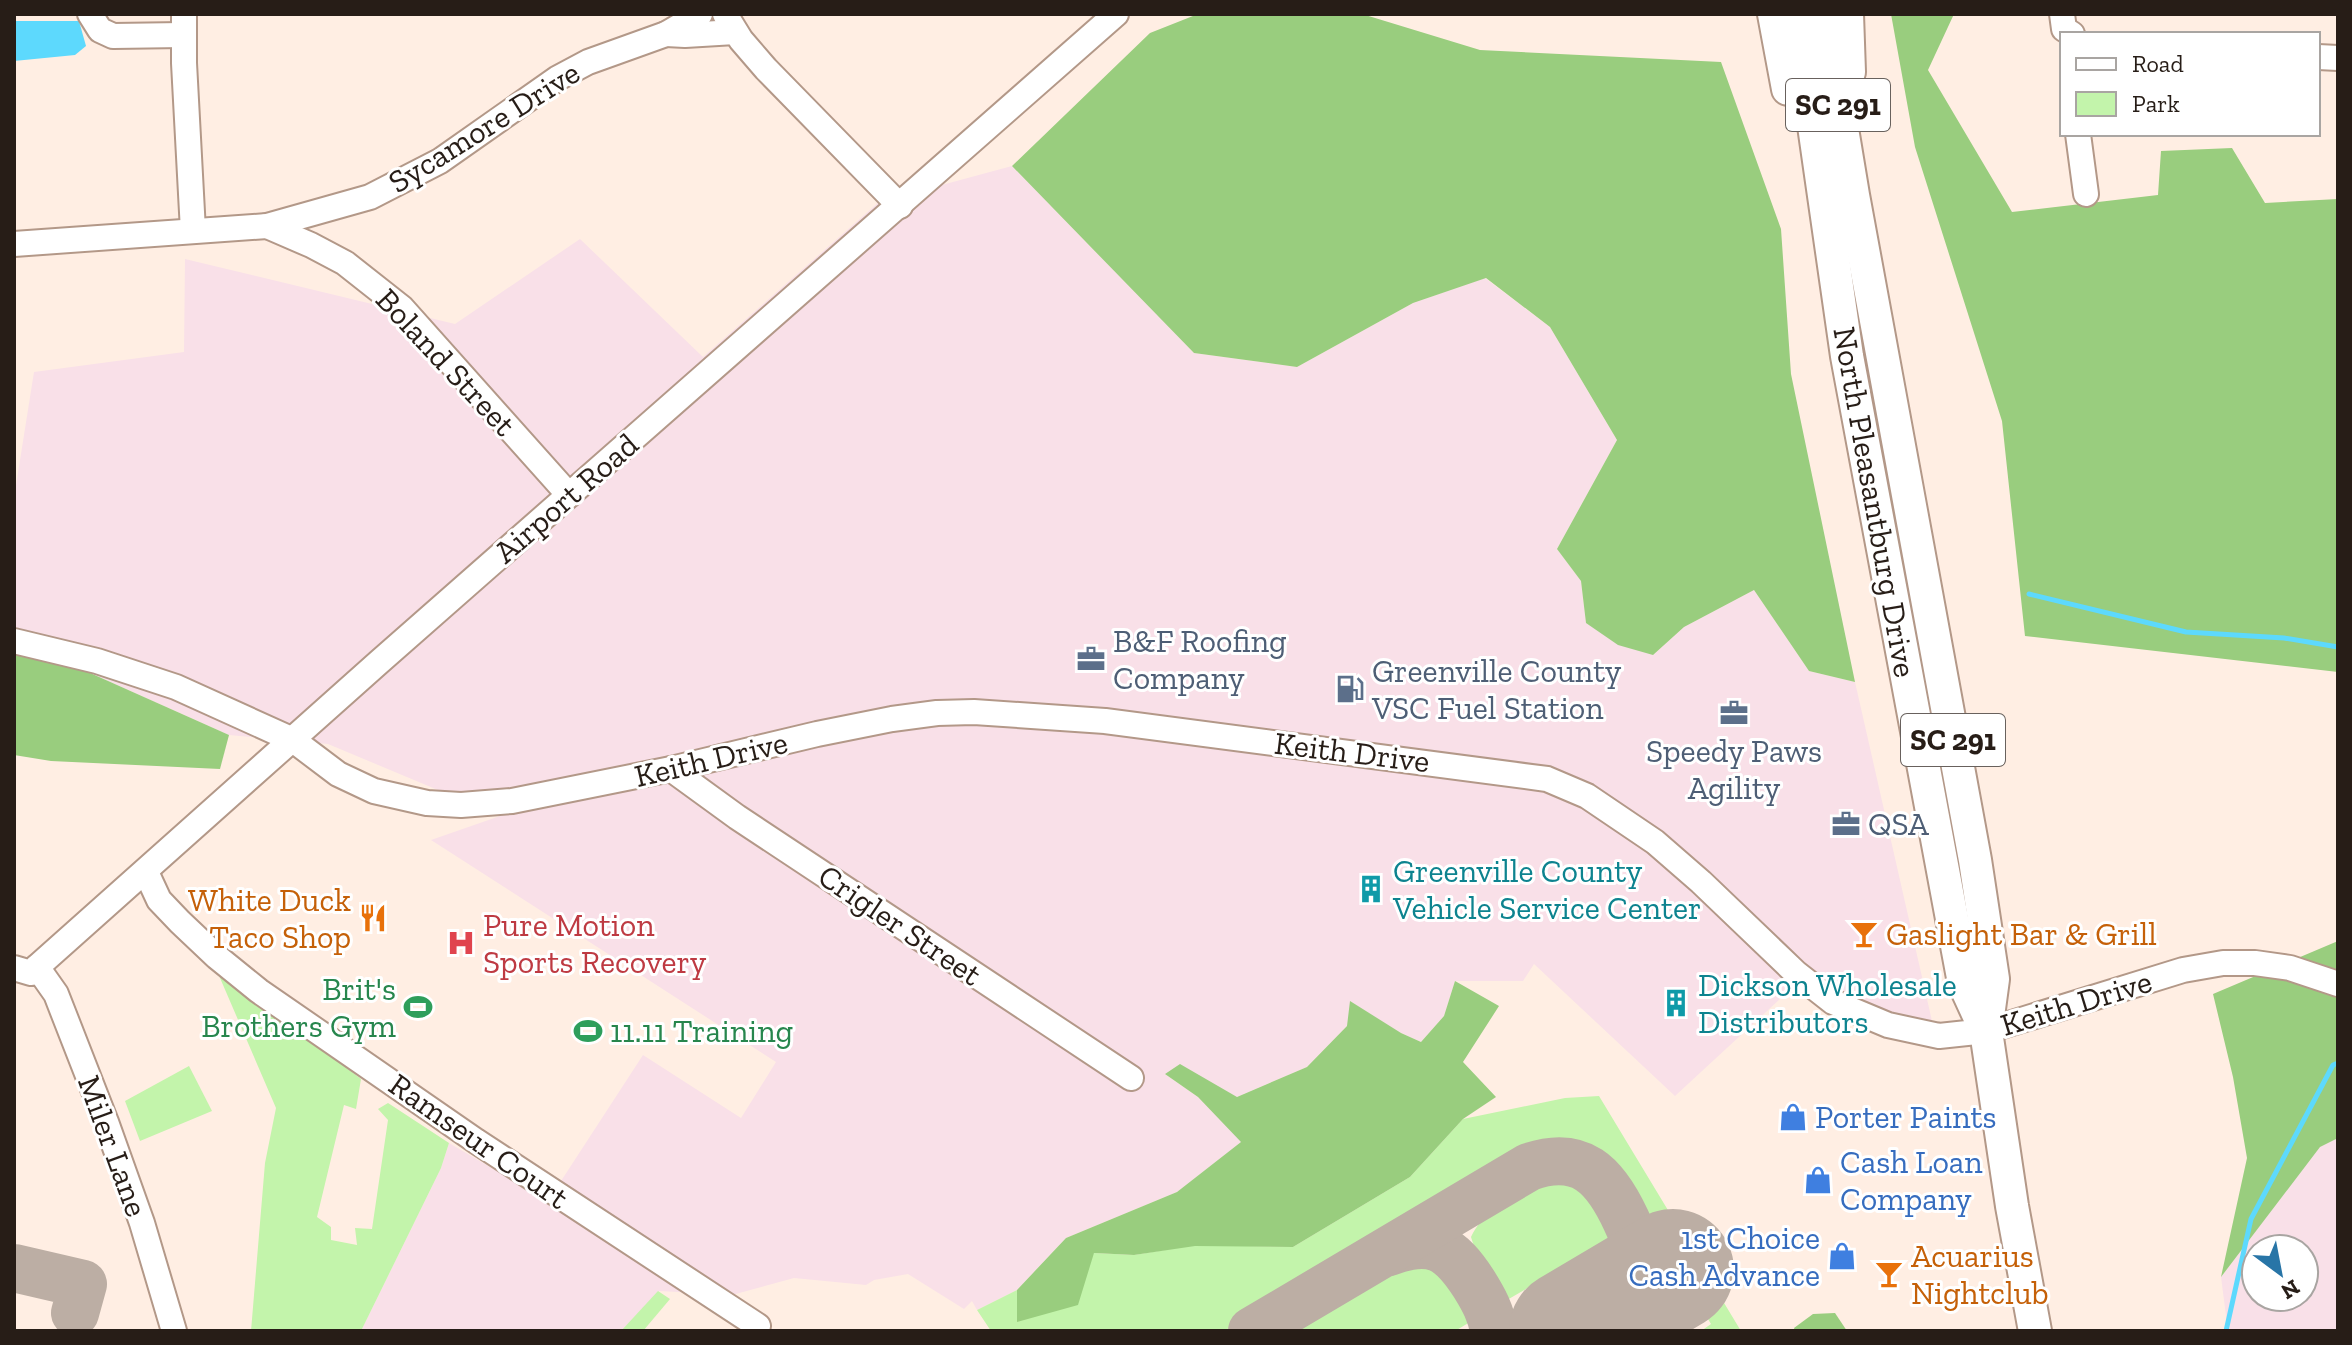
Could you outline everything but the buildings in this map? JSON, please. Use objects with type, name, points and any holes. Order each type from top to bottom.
[{"type":"main road","points":[[1774,14],[1802,162],[1847,356]]},
{"type":"main road","name":"North Pleasantburg Drive","points":[[1798,14],[1847,356],[1964,983],[1986,1031]]},
{"type":"main road","name":"North Pleasantburg Drive","points":[[1823,14],[1853,195],[1975,860],[1993,979],[1986,1031],[2012,1206],[2035,1331]]},
{"type":"main road","points":[[1847,14],[1853,195]]},
{"type":"street","points":[[90,14],[100,30],[113,36],[184,25],[193,231]]},
{"type":"street","name":"Sycamore Drive","points":[[14,244],[267,226],[370,197],[470,142],[558,78],[588,62],[666,34],[700,14]]},
{"type":"street","name":"Airport Road","points":[[24,974],[146,872],[1116,14]]},
{"type":"street","points":[[730,23],[766,69],[900,206]]},
{"type":"street","name":"Sycamore Drive","points":[[666,34],[685,35],[730,23]]},
{"type":"street","points":[[2078,136],[2086,194]]},
{"type":"street","name":"Boland Street","points":[[267,226],[345,263],[402,308],[569,495]]},
{"type":"street","name":"Keith Drive","points":[[14,641],[97,661],[176,687],[293,740],[338,774],[374,791],[427,803],[461,805],[512,801],[892,719],[974,712],[1105,721],[1547,779],[1587,796],[1655,842],[1796,973],[1833,1002],[1888,1025],[1939,1036],[1986,1031],[2183,970],[2223,963],[2290,968],[2338,984]]},
{"type":"street","name":"Crigler Street","points":[[671,769],[737,817],[1131,1078]]},
{"type":"street","name":"Ramseur Court","points":[[146,872],[159,900],[217,957],[259,991],[488,1150],[758,1326]]},
{"type":"street","name":"Miler Lane","points":[[24,974],[56,994],[142,1223],[174,1331]]},
{"type":"shaded area","points":[[1012,166],[1194,353],[1297,367],[1413,303],[1485,278],[1550,327],[1617,440],[1557,549],[1581,581],[1586,623],[1653,655],[1684,627],[1754,590],[1809,671],[1855,682],[1932,1021],[1864,1009],[1806,975],[1675,1096],[1534,964],[1523,981],[1455,981],[1444,1016],[1421,1042],[1401,1033],[1347,1026],[1307,1067],[1237,1097],[1165,1074],[1198,1097],[1242,1142],[1177,1192],[1066,1238],[1017,1290],[977,1310],[972,1301],[964,1309],[908,1274],[874,1280],[866,1285],[794,1278],[732,1295],[659,1291],[621,1331],[361,1331],[441,1168],[449,1143],[548,1201],[643,1055],[741,1118],[776,1062],[431,840],[500,816],[328,744],[229,735],[14,639],[14,498],[34,372],[184,352],[185,259],[455,324],[580,239],[703,357],[879,202]]},
{"type":"shaded area","points":[[2338,1138],[2338,1331],[2228,1331],[2221,1277],[2240,1252],[2240,1313],[2320,1313],[2320,1233],[2254,1233],[2320,1146]]},
{"type":"green space","points":[[1198,14],[1362,14],[1480,50],[1721,62],[1781,229],[1791,374],[1855,682],[1809,671],[1754,590],[1684,627],[1653,655],[1618,645],[1586,623],[1581,581],[1557,549],[1617,440],[1550,327],[1486,278],[1413,303],[1297,367],[1194,353],[1012,166],[1150,33]]},
{"type":"green space","points":[[1891,14],[1954,14],[1928,70],[2012,212],[2158,195],[2161,151],[2232,148],[2265,203],[2338,199],[2338,672],[2025,636],[2002,421],[1915,147]]},
{"type":"green space","points":[[14,639],[229,735],[220,769],[51,761],[14,755]]},
{"type":"green space","points":[[2338,941],[2338,1138],[2320,1147],[2255,1233],[2240,1233],[2240,1252],[2221,1277],[2247,1158],[2233,1077],[2213,994]]},
{"type":"green space","points":[[214,964],[361,1079],[356,1109],[344,1105],[317,1217],[331,1227],[331,1240],[357,1245],[355,1228],[372,1229],[388,1120],[378,1109],[388,1103],[449,1143],[441,1168],[361,1331],[251,1331],[265,1163],[276,1108]]},
{"type":"green space","points":[[1455,981],[1499,1006],[1463,1062],[1496,1097],[1463,1119],[1410,1177],[1293,1247],[1195,1246],[1134,1255],[1094,1253],[1078,1305],[1017,1322],[1017,1290],[1066,1238],[1177,1192],[1241,1142],[1198,1097],[1165,1074],[1180,1064],[1237,1097],[1307,1067],[1347,1026],[1350,1001],[1421,1042],[1444,1016]]},
{"type":"green space","points":[[189,1066],[212,1111],[140,1141],[125,1101]]},
{"type":"green space","points":[[1599,1096],[1741,1331],[1701,1331],[1711,1324],[1628,1185],[1600,1156],[1581,1146],[1569,1144],[1540,1145],[1224,1331],[991,1331],[977,1310],[1017,1290],[1017,1321],[1094,1253],[1134,1255],[1195,1245],[1293,1247],[1410,1177],[1463,1119],[1565,1098]]},
{"type":"green space","points":[[1550,1179],[1576,1184],[1593,1195],[1615,1237],[1507,1300],[1484,1272],[1471,1237],[1477,1226],[1495,1209]]},
{"type":"green space","points":[[1413,1259],[1445,1272],[1459,1288],[1475,1319],[1455,1331],[1286,1331],[1399,1264]]},
{"type":"green space","points":[[658,1291],[670,1299],[643,1331],[621,1331]]},
{"type":"green space","points":[[1835,1313],[1847,1331],[1795,1331],[1794,1328],[1813,1314]]},
{"type":"water","points":[[14,21],[79,21],[86,46],[75,55],[14,61]]},
{"type":"waterway","points":[[2029,594],[2186,632],[2284,638],[2338,647]]},
{"type":"waterway","points":[[2226,1331],[2251,1219],[2333,1065],[2338,1063]]},
{"type":"taxiway","points":[[1252,1331],[1529,1167],[1547,1162],[1563,1161],[1589,1170],[1609,1190],[1626,1220],[1636,1246],[1637,1268],[1632,1283],[1614,1305]]},
{"type":"taxiway","points":[[1389,1252],[1428,1245],[1448,1253],[1478,1290],[1494,1331]]},
{"type":"taxiway","points":[[14,1268],[83,1284],[75,1313]]},
{"type":"runway","points":[[1570,1331],[1673,1270]]},
{"type":"place","name":"B&F Roofing Company","points":[[1091,659]]},
{"type":"place","name":"Greenville County VSC Fuel Station","points":[[1350,689]]},
{"type":"place","name":"Speedy Paws Agility","points":[[1734,713]]},
{"type":"place","name":"QSA","points":[[1846,824]]},
{"type":"place","name":"Greenville County Vehicle Service Center","points":[[1371,889]]},
{"type":"place","name":"White Duck Taco Shop","points":[[373,918]]},
{"type":"place","name":"Gaslight Bar & Grill","points":[[1864,934]]},
{"type":"place","name":"Pure Motion Sports Recovery","points":[[461,943]]},
{"type":"place","name":"Dickson Wholesale Distributors","points":[[1676,1003]]},
{"type":"place","name":"Brit's Brothers Gym","points":[[418,1007]]},
{"type":"place","name":"11.11 Training","points":[[588,1031]]},
{"type":"place","name":"Porter Paints","points":[[1793,1117]]},
{"type":"place","name":"Cash Loan Company","points":[[1818,1180]]},
{"type":"place","name":"1st Choice Cash Advance","points":[[1842,1256]]},
{"type":"place","name":"Acuarius Nightclub","points":[[1889,1274]]}]
